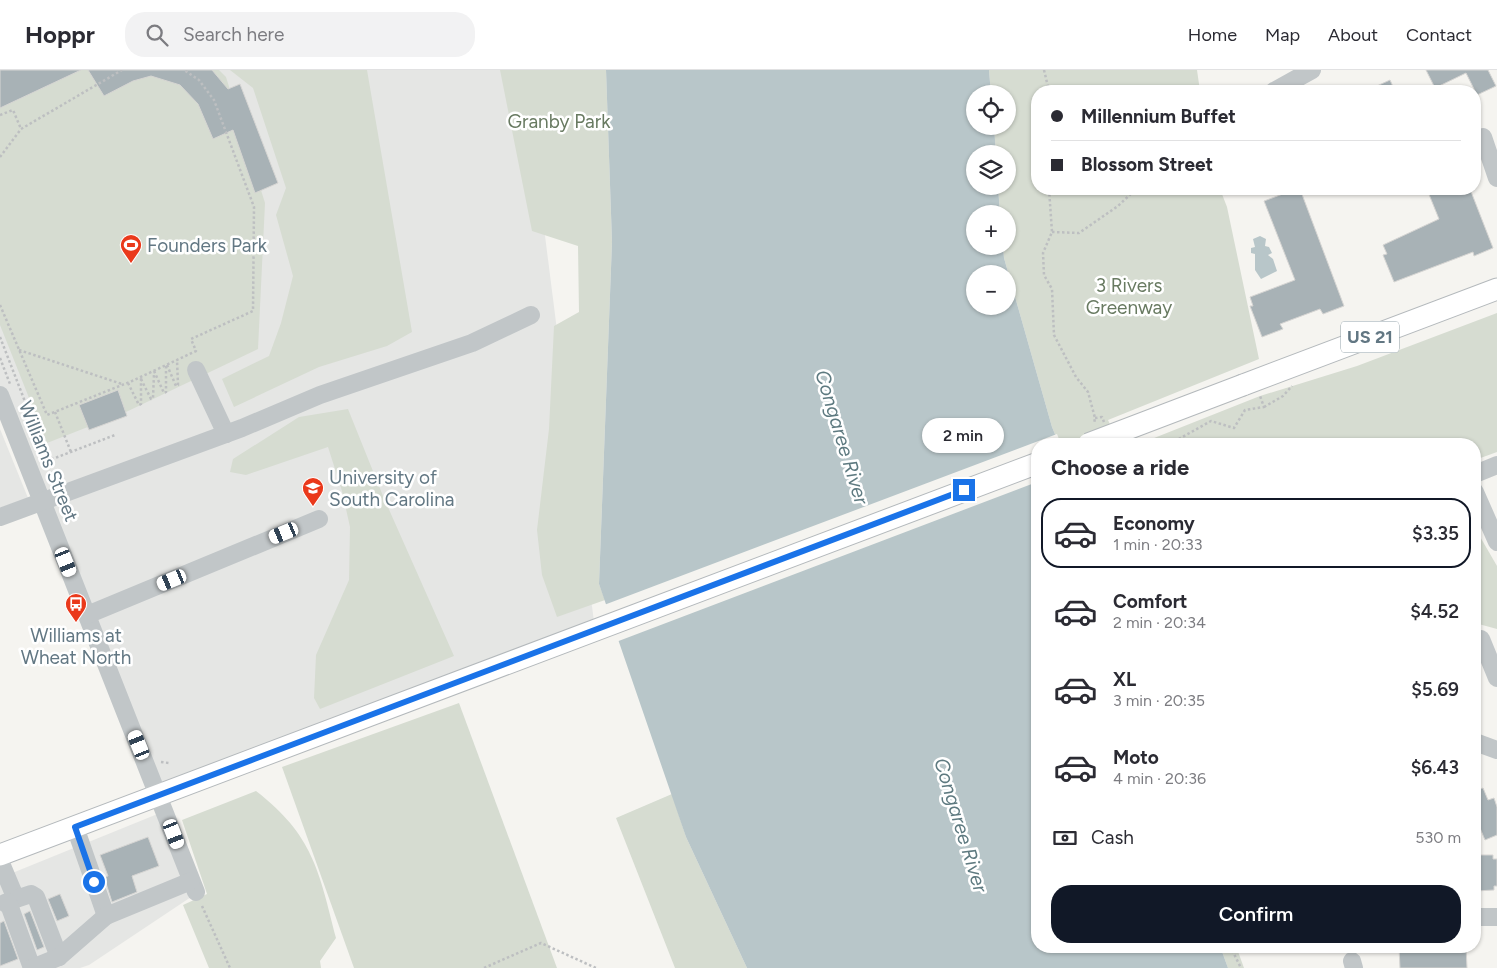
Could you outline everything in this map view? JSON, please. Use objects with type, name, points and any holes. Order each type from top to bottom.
[{"type":"main road","name":"US 21","points":[[1090,435],[1251,391],[1497,289]]},
{"type":"main road","points":[[0,855],[451,683],[1031,466]]},
{"type":"street","points":[[1285,85],[1312,70]]},
{"type":"street","points":[[1484,137],[1497,178]]},
{"type":"street","points":[[0,517],[226,434],[320,395],[472,343],[531,315]]},
{"type":"street","points":[[196,370],[226,434]]},
{"type":"street","name":"Williams Street","points":[[8,396],[29,468],[194,886]]},
{"type":"street","points":[[1481,472],[1497,465]]},
{"type":"street","points":[[1481,506],[1497,542]]},
{"type":"street","points":[[87,615],[320,519]]},
{"type":"street","points":[[1481,639],[1497,678]]},
{"type":"street","points":[[1481,744],[1497,750]]},
{"type":"street","points":[[75,827],[106,916]]},
{"type":"street","points":[[0,862],[8,902],[32,968],[59,958],[106,916],[194,886]]},
{"type":"street","points":[[8,902],[30,894],[36,897],[59,958]]},
{"type":"street","points":[[1481,917],[1497,917]]},
{"type":"path","points":[[0,157],[21,129],[122,70]]},
{"type":"path","points":[[0,305],[47,415],[128,383],[177,360],[196,350],[191,339],[253,311],[254,207],[214,100],[199,80],[184,70]]},
{"type":"path","points":[[1044,70],[1048,85]]},
{"type":"path","points":[[0,115],[13,110],[21,129]]},
{"type":"path","points":[[1049,195],[1052,232],[1043,253],[1044,275],[1052,289],[1054,335],[1076,377],[1088,392],[1095,418],[1090,435]]},
{"type":"path","points":[[1052,232],[1080,232],[1118,206],[1130,195]]},
{"type":"path","points":[[0,337],[48,460]]},
{"type":"path","points":[[19,350],[123,385]]},
{"type":"path","points":[[0,358],[7,355]]},
{"type":"path","points":[[166,365],[176,386],[178,385],[177,360]]},
{"type":"path","points":[[154,371],[164,393],[166,392],[166,365]]},
{"type":"path","points":[[141,377],[151,399],[154,398],[154,371]]},
{"type":"path","points":[[128,383],[138,405],[141,404],[141,377]]},
{"type":"path","points":[[1181,438],[1211,422],[1234,428],[1245,410],[1264,407],[1282,396],[1292,386]]},
{"type":"path","points":[[1251,391],[1264,407]]},
{"type":"path","points":[[8,396],[22,394]]},
{"type":"path","points":[[55,412],[71,452]]},
{"type":"path","points":[[29,468],[115,435]]},
{"type":"path","points":[[157,758],[162,762],[169,763]]},
{"type":"path","points":[[194,886],[230,968]]},
{"type":"path","points":[[484,968],[541,943],[596,968]]},
{"type":"path","points":[[1234,953],[1241,968]]},
{"type":"shaded area","name":"University of South Carolina","points":[[0,70],[524,70],[594,622],[162,794],[0,392]]},
{"type":"shaded area","points":[[0,429],[28,498],[0,508]]},
{"type":"shaded area","points":[[160,813],[194,895],[89,965],[80,968],[0,968],[0,878]]},
{"type":"green space","name":"Founders Park","points":[[74,70],[219,70],[226,77],[265,203],[258,349],[126,412],[47,443],[0,325],[0,100]]},
{"type":"green space","points":[[230,70],[367,70],[412,332],[387,346],[319,367],[234,407],[222,379],[269,356],[281,323],[293,276],[276,215],[286,188],[253,88]]},
{"type":"green space","name":"Granby Park","points":[[500,70],[606,70],[612,242],[599,584],[605,600],[557,617],[542,575],[537,530],[549,429],[554,326],[579,312],[578,246],[532,231]]},
{"type":"green space","name":"3 Rivers Greenway","points":[[989,70],[1197,70],[1199,85],[1031,85],[1031,195],[1222,195],[1227,207],[1259,359],[1108,420],[1116,438],[1057,438],[1016,300],[1016,265],[1006,265],[1004,258],[1004,255],[1016,255],[1016,205],[999,205],[999,195],[1016,195],[1016,145],[995,145],[995,135],[1016,135],[1016,85],[990,85]]},
{"type":"green space","points":[[1497,313],[1497,452],[1481,458],[1481,438],[1154,438],[1260,396],[1357,366]]},
{"type":"green space","points":[[348,409],[383,496],[454,656],[320,709],[314,698],[316,655],[349,580],[350,527],[342,491],[328,447],[246,475],[230,472],[233,459],[299,417]]},
{"type":"green space","points":[[1481,538],[1497,566],[1497,629],[1481,625]]},
{"type":"green space","points":[[459,703],[557,968],[354,968],[282,767]]},
{"type":"green space","points":[[256,791],[275,807],[302,839],[318,874],[336,938],[320,961],[321,968],[209,968],[183,905],[207,894],[182,820]]},
{"type":"green space","points":[[672,794],[686,837],[747,968],[675,968],[616,818]]},
{"type":"green space","points":[[1223,953],[1239,953],[1244,968],[1228,968]]},
{"type":"water","name":"Congaree River","points":[[606,70],[989,70],[990,85],[966,85],[966,135],[995,135],[995,145],[966,145],[966,195],[999,195],[999,205],[966,205],[966,255],[1004,255],[1006,265],[966,265],[966,315],[1016,315],[1016,300],[1057,438],[1031,438],[1031,953],[1223,953],[1228,968],[747,968],[686,837],[599,584],[612,242]]},
{"type":"water","points":[[1260,236],[1266,239],[1265,246],[1269,247],[1272,253],[1268,255],[1273,259],[1277,271],[1261,279],[1255,270],[1255,254],[1251,253],[1251,248],[1255,247],[1253,239]]},
{"type":"pier","points":[[1057,434],[1059,438],[1046,438]]},
{"type":"pier","points":[[1031,444],[1031,484],[616,642],[604,605]]},
{"type":"building","points":[[0,70],[81,70],[0,108]]},
{"type":"building","points":[[88,70],[212,70],[228,89],[240,84],[278,183],[255,193],[233,130],[213,139],[198,104],[180,85],[151,76],[133,81],[104,96]]},
{"type":"building","points":[[1426,70],[1488,70],[1496,86],[1481,93],[1481,85],[1472,85],[1466,73],[1441,85],[1434,85]]},
{"type":"building","points":[[1390,80],[1392,85],[1379,85]]},
{"type":"building","points":[[1280,195],[1302,195],[1344,306],[1323,314],[1320,309],[1280,324],[1283,329],[1262,337],[1250,306],[1253,306],[1250,297],[1295,280],[1264,201]]},
{"type":"building","points":[[1429,195],[1472,195],[1493,248],[1474,256],[1473,252],[1394,282],[1383,255],[1387,254],[1383,245],[1439,219]]},
{"type":"building","points":[[118,390],[127,416],[89,430],[79,405]]},
{"type":"building","points":[[1483,788],[1488,800],[1494,798],[1497,807],[1497,835],[1485,840],[1481,830],[1481,789]]},
{"type":"building","points":[[148,837],[159,866],[132,876],[137,892],[112,902],[104,877],[108,876],[100,855]]},
{"type":"building","points":[[1481,855],[1493,855],[1493,859],[1497,859],[1497,886],[1494,886],[1494,890],[1481,891]]},
{"type":"building","points":[[60,894],[69,916],[57,921],[48,899]]},
{"type":"building","points":[[30,911],[44,947],[37,950],[24,914]]},
{"type":"building","points":[[4,921],[18,959],[0,966],[0,923]]},
{"type":"building","points":[[1399,953],[1466,953],[1467,968],[1400,968]]},
{"type":"place","name":"Founders Park","points":[[131,264]]},
{"type":"place","name":"University of South Carolina","points":[[313,507]]},
{"type":"place","name":"Williams at Wheat North","points":[[76,623]]},
{"type":"route","points":[[94,882],[75,827],[964,490]]}]
